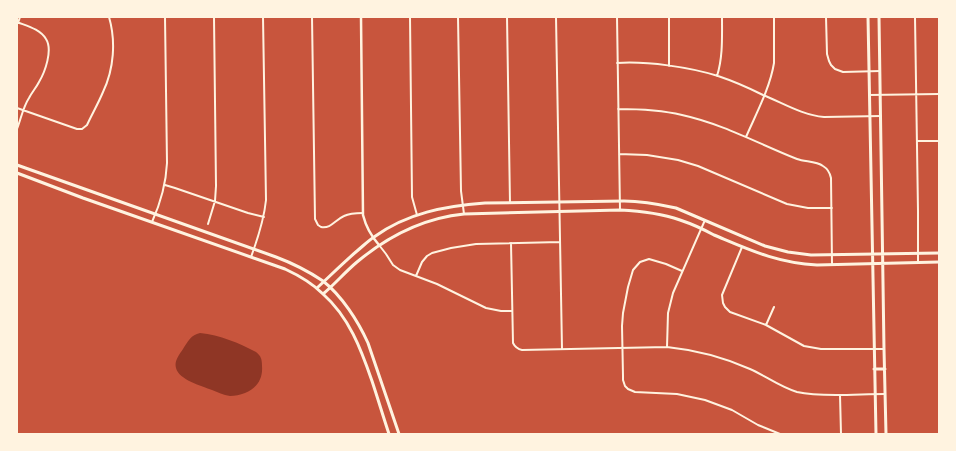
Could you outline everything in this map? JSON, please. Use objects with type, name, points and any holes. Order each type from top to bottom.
[{"type":"main road","points":[[868,17],[876,434]]},
{"type":"main road","points":[[879,17],[886,434]]},
{"type":"main road","points":[[17,165],[290,262],[324,282],[355,318],[364,334],[399,434]]},
{"type":"main road","points":[[17,173],[284,269],[305,279],[334,304],[346,321],[358,343],[389,433],[397,430]]},
{"type":"main road","points":[[317,288],[372,238],[417,215],[463,205],[510,202],[641,201],[664,205],[687,212],[765,246],[811,255],[939,253]]},
{"type":"main road","points":[[323,294],[357,262],[379,245],[398,234],[429,221],[464,214],[620,210],[642,211],[661,214],[682,220],[762,255],[789,262],[804,264],[939,262]]},
{"type":"main road","points":[[874,304],[883,304]]},
{"type":"main road","points":[[364,359],[372,356]]},
{"type":"main road","points":[[874,369],[885,369]]},
{"type":"street","points":[[17,129],[29,96],[42,75],[48,56],[49,47],[46,38],[42,33],[17,22],[20,17]]},
{"type":"street","points":[[17,108],[77,129],[82,129],[87,126],[104,92],[109,74],[113,48],[112,26],[109,17]]},
{"type":"street","points":[[152,222],[165,185],[167,163],[165,17]]},
{"type":"street","points":[[208,224],[215,201],[216,186],[214,17]]},
{"type":"street","points":[[251,257],[264,217],[266,200],[263,17]]},
{"type":"street","points":[[312,17],[315,219],[321,227],[328,227],[344,216],[355,213],[363,213]]},
{"type":"street","points":[[360,17],[363,213],[372,238],[379,245],[393,265],[404,273],[437,284],[486,308],[501,311],[512,311]]},
{"type":"street","points":[[410,17],[412,197],[417,215]]},
{"type":"street","points":[[458,17],[461,191],[464,214]]},
{"type":"street","points":[[507,17],[510,202]]},
{"type":"street","points":[[556,17],[562,349]]},
{"type":"street","points":[[616,17],[620,210]]},
{"type":"street","points":[[668,66],[669,17]]},
{"type":"street","points":[[718,76],[722,52],[722,17]]},
{"type":"street","points":[[746,137],[771,76],[774,63],[774,17]]},
{"type":"street","points":[[826,17],[827,54],[831,65],[835,69],[843,72],[880,71]]},
{"type":"street","points":[[915,17],[918,262]]},
{"type":"street","points":[[617,63],[668,66],[718,76],[816,116],[881,116]]},
{"type":"street","points":[[869,95],[939,94]]},
{"type":"street","points":[[618,109],[648,109],[681,114],[746,137],[799,160],[824,166],[832,178],[832,264]]},
{"type":"street","points":[[917,142],[939,141]]},
{"type":"street","points":[[619,154],[647,155],[678,160],[698,166],[787,204],[808,208],[832,208]]},
{"type":"street","points":[[165,185],[215,201],[248,214],[264,217]]},
{"type":"street","points":[[667,347],[667,323],[670,303],[682,271],[705,220]]},
{"type":"street","points":[[416,276],[424,259],[432,253],[451,248],[486,243],[560,242]]},
{"type":"street","points":[[511,243],[513,342],[515,347],[518,349],[667,347],[695,351],[727,359],[786,388],[798,392],[818,395],[885,394]]},
{"type":"street","points":[[742,247],[722,299],[723,303],[732,313],[766,325],[808,348],[884,349]]},
{"type":"street","points":[[682,271],[649,259],[640,262],[636,266],[631,277],[625,300],[622,326],[623,380],[625,386],[631,391],[637,393],[677,394],[705,400],[732,410],[758,425],[780,434]]},
{"type":"street","points":[[766,325],[774,307]]},
{"type":"street","points":[[840,395],[841,434]]},
{"type":"shaded area","points":[[200,333],[229,340],[258,353],[262,364],[262,371],[256,386],[245,393],[230,396],[197,384],[181,376],[176,368],[177,358],[186,343],[194,335]]}]
